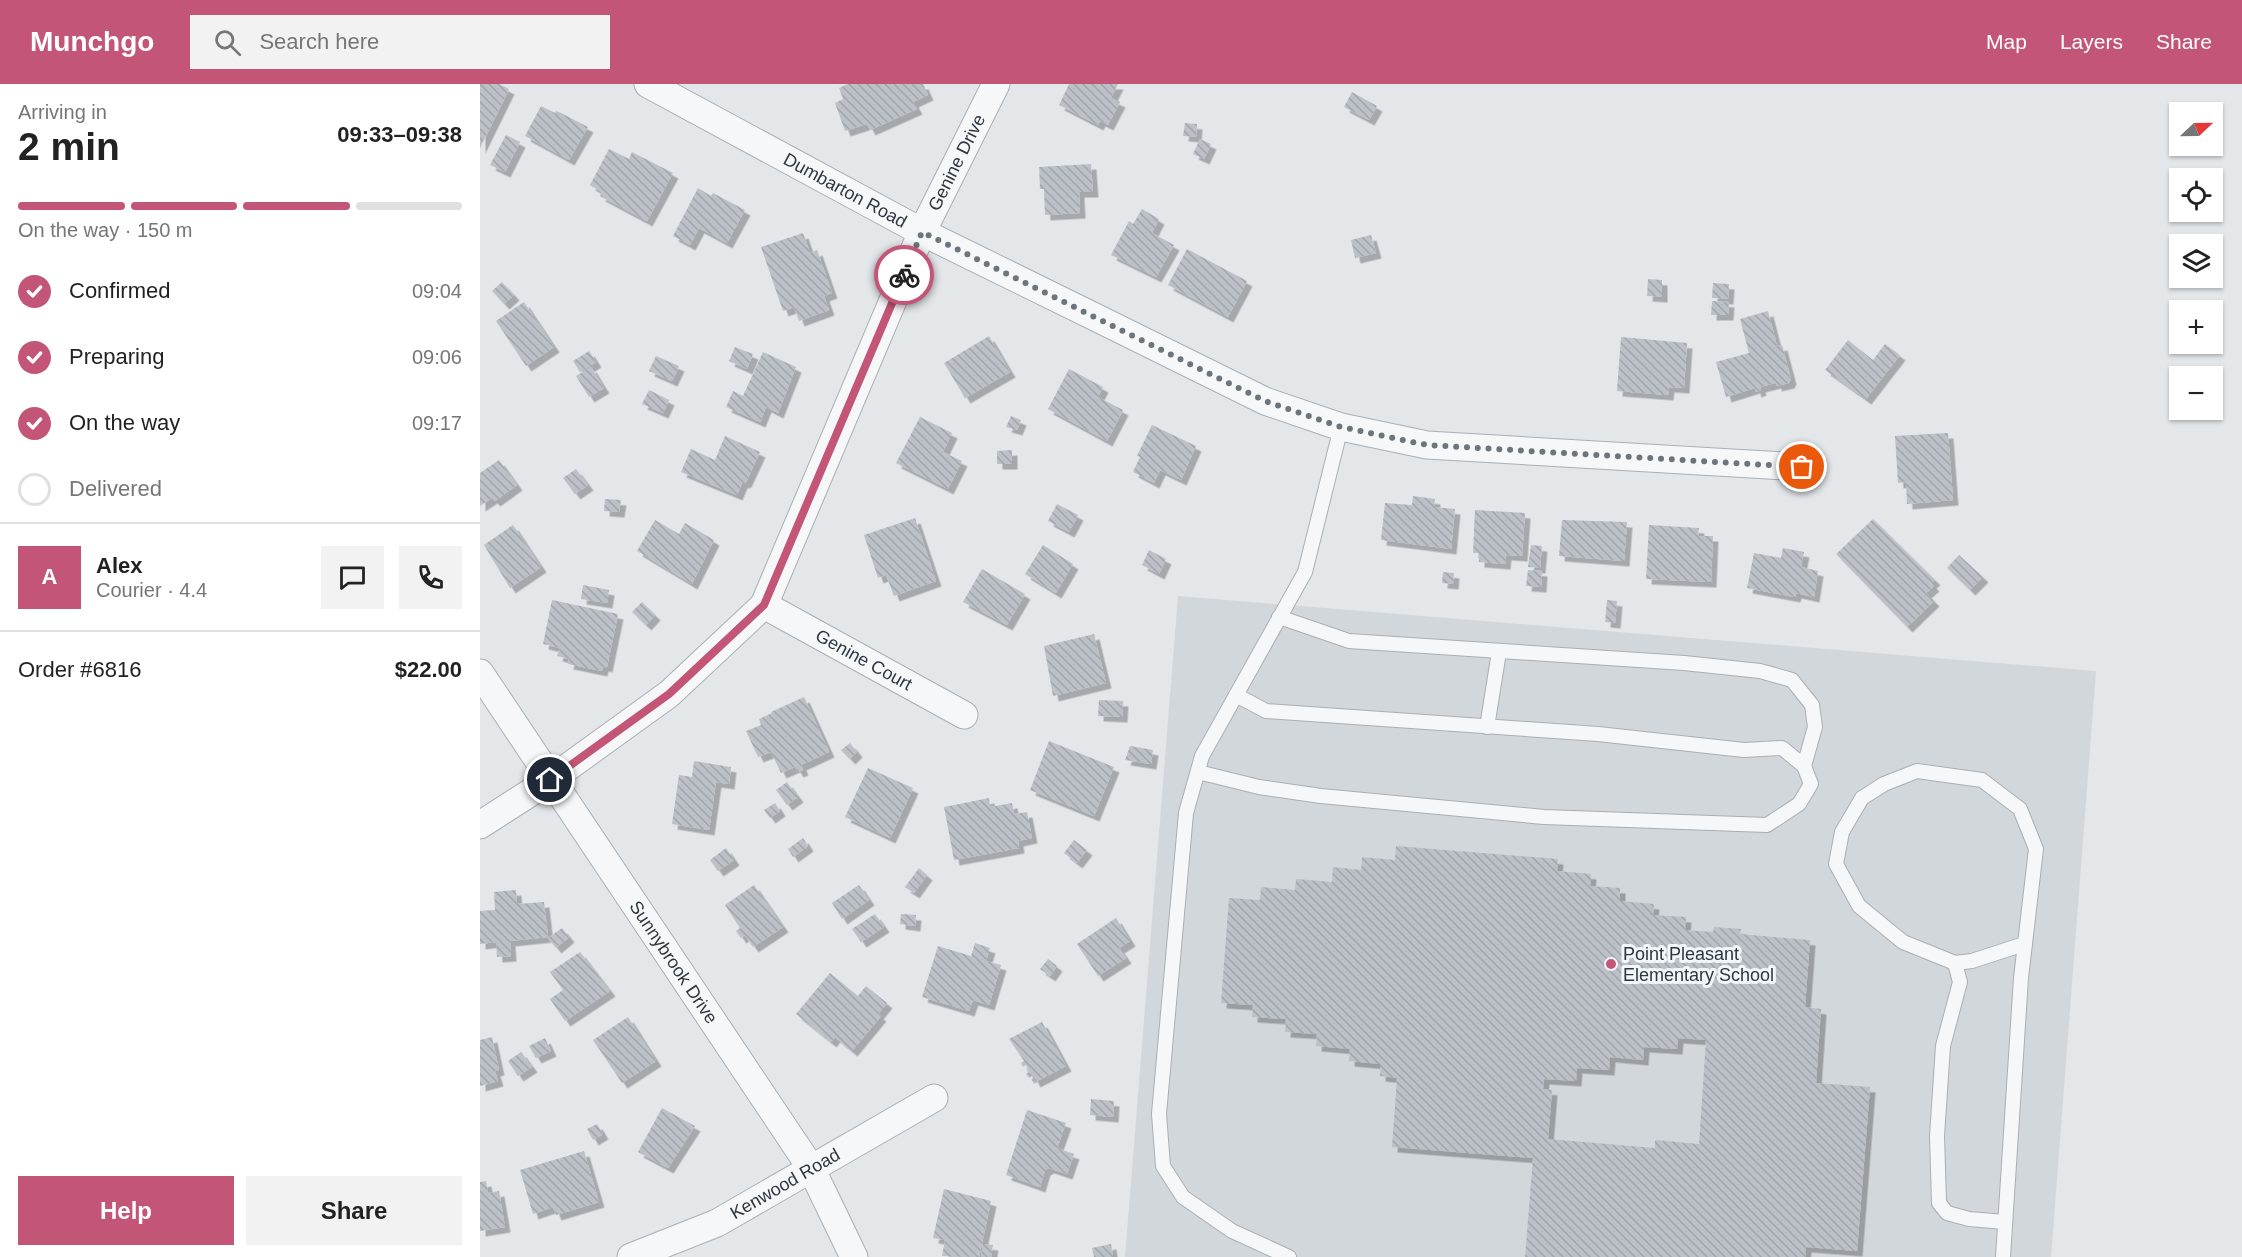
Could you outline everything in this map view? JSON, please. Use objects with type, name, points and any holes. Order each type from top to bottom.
[{"type":"street","name":"Dumbarton Road","points":[[648,84],[922,232],[1265,401],[1341,427],[1427,445],[1802,467]]},
{"type":"street","name":"Genine Drive","points":[[480,825],[550,780],[669,694],[764,605],[922,232],[996,84]]},
{"type":"street","name":"Genine Court","points":[[764,605],[964,715]]},
{"type":"street","name":"Sunnybrook Drive","points":[[480,674],[811,1168],[854,1257]]},
{"type":"street","name":"Kenwood Road","points":[[631,1257],[717,1223],[934,1098]]},
{"type":"lane","points":[[1289,1257],[1232,1231],[1183,1197],[1163,1166],[1159,1114],[1186,813],[1202,756],[1305,572],[1341,427]]},
{"type":"lane","points":[[1279,617],[1349,641],[1760,670],[1792,680],[1812,705],[1815,727],[1804,766]]},
{"type":"lane","points":[[1487,727],[1499,652]]},
{"type":"lane","points":[[1198,772],[1258,787],[1322,796],[1544,817],[1767,825],[1799,804],[1811,784],[1804,766],[1782,748],[1744,750],[1598,734],[1266,711],[1236,695]]},
{"type":"lane","points":[[2003,1257],[2025,944],[2036,849],[2020,809],[1982,780],[1917,771],[1884,784],[1862,798],[1842,832],[1836,864],[1859,906],[1904,942],[1955,963],[1972,961],[2025,944]]},
{"type":"lane","points":[[1955,963],[1960,982],[1943,1046],[1937,1136],[1939,1203],[1947,1213],[2005,1222]]},
{"type":"shaded area","name":"Point Pleasant Elementary School","points":[[1178,596],[2096,671],[2051,1257],[1125,1257]]},
{"type":"building","points":[[480,84],[499,84],[509,89],[480,148]]},
{"type":"building","points":[[848,84],[923,84],[928,95],[913,102],[917,109],[870,130],[867,124],[845,131],[835,103],[843,99],[839,88]]},
{"type":"building","points":[[1069,84],[1118,84],[1111,98],[1120,102],[1108,125],[1100,121],[1098,125],[1059,105]]},
{"type":"building","points":[[1352,92],[1377,106],[1369,120],[1344,107]]},
{"type":"building","points":[[541,106],[588,127],[569,160],[525,136]]},
{"type":"building","points":[[1185,123],[1197,124],[1196,137],[1183,136]]},
{"type":"building","points":[[506,135],[520,142],[505,172],[490,165]]},
{"type":"building","points":[[1200,139],[1211,144],[1204,159],[1193,154]]},
{"type":"building","points":[[609,149],[629,159],[632,152],[673,173],[647,221],[600,196],[602,192],[590,185]]},
{"type":"building","points":[[1091,164],[1093,192],[1079,192],[1080,213],[1045,215],[1044,189],[1040,189],[1039,167]]},
{"type":"building","points":[[698,188],[711,196],[713,193],[745,210],[727,243],[699,228],[690,245],[673,236]]},
{"type":"building","points":[[1142,209],[1159,219],[1152,233],[1174,245],[1156,277],[1111,255],[1129,221],[1133,224]]},
{"type":"building","points":[[803,233],[810,253],[817,250],[832,293],[824,296],[829,310],[799,321],[794,307],[783,311],[761,247]]},
{"type":"building","points":[[1371,235],[1376,253],[1355,258],[1351,240]]},
{"type":"building","points":[[1187,249],[1247,281],[1228,317],[1168,285]]},
{"type":"building","points":[[1648,279],[1662,280],[1662,297],[1647,296]]},
{"type":"building","points":[[502,282],[514,295],[504,304],[492,291]]},
{"type":"building","points":[[1713,283],[1729,284],[1728,299],[1712,298]]},
{"type":"building","points":[[1712,301],[1729,302],[1728,315],[1711,315]]},
{"type":"building","points":[[524,302],[554,347],[526,366],[496,321]]},
{"type":"building","points":[[1768,311],[1777,346],[1782,345],[1791,379],[1789,383],[1776,386],[1776,383],[1760,387],[1761,390],[1756,392],[1755,388],[1726,397],[1716,362],[1749,353],[1740,319]]},
{"type":"building","points":[[989,336],[1010,372],[965,398],[944,363]]},
{"type":"building","points":[[1621,337],[1687,343],[1684,388],[1669,387],[1668,395],[1617,391]]},
{"type":"building","points":[[1848,340],[1873,360],[1885,344],[1900,355],[1866,399],[1825,370]]},
{"type":"building","points":[[735,347],[753,354],[747,369],[729,361]]},
{"type":"building","points":[[589,351],[596,362],[580,372],[573,361]]},
{"type":"building","points":[[763,352],[796,367],[778,413],[766,407],[760,422],[726,407],[733,391],[743,396]]},
{"type":"building","points":[[656,356],[679,366],[672,381],[649,371]]},
{"type":"building","points":[[591,367],[604,388],[589,397],[576,376]]},
{"type":"building","points":[[1069,369],[1103,387],[1098,397],[1123,410],[1107,441],[1048,409]]},
{"type":"building","points":[[649,390],[669,400],[663,413],[642,404]]},
{"type":"building","points":[[1011,416],[1021,420],[1017,430],[1006,427]]},
{"type":"building","points":[[920,417],[952,433],[943,452],[962,461],[948,489],[896,463]]},
{"type":"building","points":[[1152,425],[1196,446],[1181,480],[1160,470],[1154,483],[1133,472],[1140,457],[1137,456]]},
{"type":"building","points":[[1948,433],[1953,500],[1907,504],[1906,482],[1898,483],[1895,436]]},
{"type":"building","points":[[725,436],[760,452],[746,482],[742,483],[737,495],[681,472],[691,449],[715,460]]},
{"type":"building","points":[[1012,450],[1012,464],[997,464],[997,451]]},
{"type":"building","points":[[499,460],[517,485],[495,501],[492,498],[480,506],[480,473]]},
{"type":"building","points":[[576,469],[588,485],[575,494],[563,478]]},
{"type":"building","points":[[1413,496],[1435,499],[1434,507],[1455,509],[1451,549],[1381,540],[1385,503],[1412,505]]},
{"type":"building","points":[[605,499],[621,500],[619,512],[604,511]]},
{"type":"building","points":[[1057,504],[1078,515],[1069,532],[1048,521]]},
{"type":"building","points":[[1475,510],[1525,513],[1522,556],[1506,555],[1505,564],[1479,562],[1479,553],[1473,553]]},
{"type":"building","points":[[915,518],[936,581],[894,596],[886,575],[878,578],[864,535]]},
{"type":"building","points":[[1873,519],[1935,580],[1931,583],[1934,586],[1926,593],[1934,601],[1907,627],[1836,554]]},
{"type":"building","points":[[655,520],[679,534],[685,523],[714,540],[692,584],[637,551]]},
{"type":"building","points":[[1562,520],[1627,522],[1624,561],[1559,556]]},
{"type":"building","points":[[513,525],[541,567],[510,588],[484,545]]},
{"type":"building","points":[[1649,525],[1699,528],[1698,536],[1713,536],[1711,582],[1646,579]]},
{"type":"building","points":[[1043,545],[1073,564],[1056,593],[1025,574]]},
{"type":"building","points":[[1531,545],[1542,546],[1540,568],[1528,567]]},
{"type":"building","points":[[1783,548],[1804,552],[1801,567],[1818,571],[1814,597],[1796,593],[1795,597],[1747,588],[1754,553],[1781,558]]},
{"type":"building","points":[[1149,550],[1166,559],[1159,574],[1142,565]]},
{"type":"building","points":[[1959,555],[1983,577],[1970,590],[1947,568]]},
{"type":"building","points":[[982,569],[1025,594],[1007,625],[963,602]]},
{"type":"building","points":[[1528,570],[1542,571],[1541,587],[1526,586]]},
{"type":"building","points":[[1443,572],[1454,573],[1453,584],[1442,583]]},
{"type":"building","points":[[583,585],[609,590],[607,603],[581,599]]},
{"type":"building","points":[[552,600],[618,614],[607,667],[603,666],[602,671],[568,664],[569,659],[557,656],[560,648],[543,644]]},
{"type":"building","points":[[1607,600],[1617,601],[1615,623],[1605,622]]},
{"type":"building","points":[[642,602],[655,615],[646,625],[632,612]]},
{"type":"building","points":[[1094,634],[1106,683],[1053,696],[1044,646]]},
{"type":"building","points":[[804,697],[829,752],[801,765],[803,770],[798,772],[795,767],[781,773],[771,752],[758,757],[746,731],[761,725],[759,719]]},
{"type":"building","points":[[1099,700],[1123,701],[1122,717],[1098,716]]},
{"type":"building","points":[[1049,741],[1114,767],[1094,816],[1030,790]]},
{"type":"building","points":[[850,743],[857,752],[850,759],[841,750]]},
{"type":"building","points":[[1130,746],[1153,750],[1151,764],[1125,760]]},
{"type":"building","points":[[694,761],[731,767],[729,784],[716,782],[709,830],[672,824],[679,775],[692,777]]},
{"type":"building","points":[[868,768],[913,788],[890,838],[845,817]]},
{"type":"building","points":[[787,782],[798,797],[787,805],[776,790]]},
{"type":"building","points":[[989,798],[990,807],[1012,803],[1014,814],[1027,812],[1032,838],[1018,841],[1019,848],[954,860],[944,807]]},
{"type":"building","points":[[775,803],[780,811],[770,818],[764,810]]},
{"type":"building","points":[[803,838],[808,846],[793,857],[788,849]]},
{"type":"building","points":[[1074,840],[1087,850],[1077,863],[1064,853]]},
{"type":"building","points":[[1396,846],[1558,859],[1557,871],[1591,874],[1590,886],[1620,888],[1620,901],[1654,904],[1653,915],[1686,917],[1685,930],[1713,932],[1714,927],[1741,929],[1740,934],[1810,940],[1805,1007],[1821,1009],[1816,1083],[1870,1087],[1857,1251],[1806,1247],[1805,1257],[1525,1257],[1533,1158],[1392,1147],[1397,1078],[1380,1076],[1381,1064],[1349,1061],[1350,1049],[1316,1046],[1317,1034],[1285,1032],[1286,1019],[1252,1017],[1253,1005],[1221,1003],[1229,898],[1260,900],[1261,887],[1295,890],[1296,879],[1332,882],[1333,867],[1361,870],[1362,857],[1395,860]],"holes":[[[1678,1038],[1706,1040],[1699,1144],[1655,1140],[1655,1148],[1548,1139],[1552,1090],[1543,1089],[1544,1079],[1576,1081],[1577,1068],[1609,1070],[1610,1057],[1643,1060],[1644,1047],[1677,1049]]]},
{"type":"building","points":[[726,848],[734,860],[718,871],[710,860]]},
{"type":"building","points":[[919,868],[927,875],[914,893],[905,887]]},
{"type":"building","points":[[754,885],[783,927],[753,947],[745,935],[741,938],[736,931],[740,928],[725,905]]},
{"type":"building","points":[[859,885],[869,900],[842,919],[832,903]]},
{"type":"building","points":[[516,890],[517,904],[544,902],[548,937],[510,941],[511,956],[497,957],[496,942],[480,944],[480,911],[495,910],[494,892]]},
{"type":"building","points":[[875,914],[884,927],[861,942],[852,929]]},
{"type":"building","points":[[901,914],[916,915],[915,926],[900,924]]},
{"type":"building","points":[[1116,918],[1130,941],[1119,948],[1126,958],[1098,976],[1077,944]]},
{"type":"building","points":[[562,928],[569,937],[556,948],[548,938]]},
{"type":"building","points":[[975,943],[990,948],[986,961],[1001,965],[989,1005],[973,1000],[969,1011],[922,997],[938,946],[971,956]]},
{"type":"building","points":[[580,952],[610,991],[565,1021],[550,999],[563,990],[550,972]]},
{"type":"building","points":[[1048,959],[1057,966],[1050,976],[1040,969]]},
{"type":"building","points":[[830,973],[858,996],[866,986],[887,1003],[878,1014],[881,1016],[852,1051],[835,1037],[831,1042],[796,1014]]},
{"type":"building","points":[[628,1017],[656,1061],[622,1083],[593,1040]]},
{"type":"building","points":[[1042,1022],[1066,1066],[1035,1082],[1032,1076],[1029,1078],[1026,1074],[1029,1072],[1026,1065],[1023,1067],[1021,1063],[1024,1061],[1009,1039]]},
{"type":"building","points":[[492,1037],[499,1070],[495,1071],[498,1081],[480,1086],[480,1040]]},
{"type":"building","points":[[545,1038],[551,1051],[536,1058],[529,1046]]},
{"type":"building","points":[[521,1052],[532,1067],[518,1076],[508,1061]]},
{"type":"building","points":[[1091,1099],[1114,1101],[1113,1117],[1090,1115]]},
{"type":"building","points":[[662,1108],[695,1126],[668,1168],[638,1152]]},
{"type":"building","points":[[1027,1110],[1066,1123],[1057,1148],[1074,1154],[1067,1174],[1049,1168],[1045,1170],[1040,1187],[1006,1175]]},
{"type":"building","points":[[597,1124],[603,1134],[593,1140],[587,1129]]},
{"type":"building","points":[[584,1151],[599,1202],[556,1215],[553,1207],[533,1214],[520,1170]]},
{"type":"building","points":[[486,1181],[488,1193],[499,1191],[505,1227],[480,1231],[480,1182]]},
{"type":"building","points":[[944,1189],[991,1201],[979,1257],[942,1256],[945,1240],[933,1238]]},
{"type":"building","points":[[983,1244],[993,1245],[991,1257],[981,1257]]},
{"type":"building","points":[[1111,1244],[1113,1257],[1094,1257],[1092,1248]]},
{"type":"way so far","points":[[904,275],[922,232],[1265,401],[1341,427],[1427,445],[1802,467]]},
{"type":"place","name":"Point Pleasant Elementary School","points":[[1611,964]]},
{"type":"route","points":[[550,780],[669,694],[764,605],[904,275]]}]
